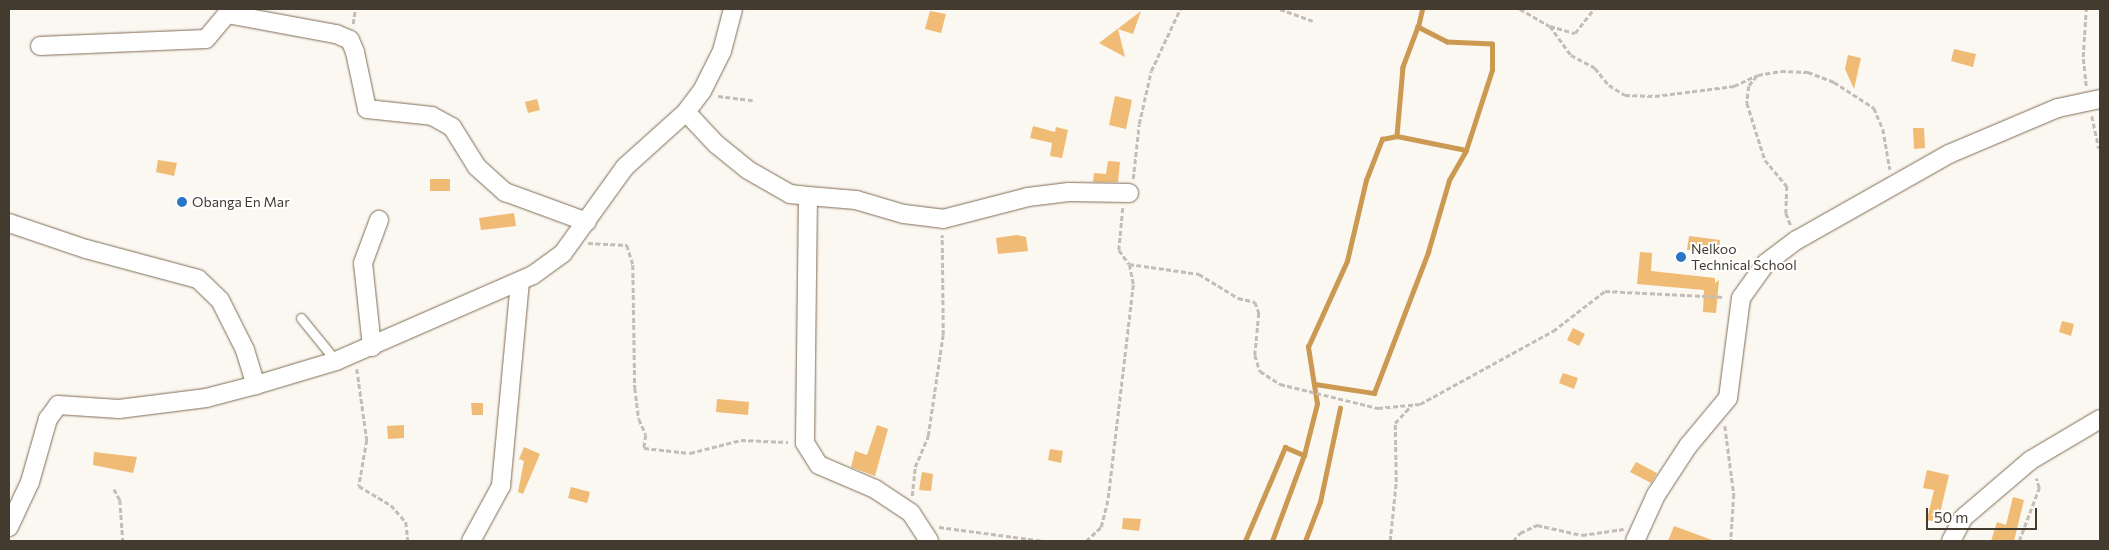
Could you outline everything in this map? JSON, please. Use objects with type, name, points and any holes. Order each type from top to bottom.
[{"type":"street","points":[[9,527],[30,482],[48,419],[58,405],[119,409],[206,398],[336,361],[520,282],[563,253],[625,167],[686,112],[702,91],[722,51],[732,9]]},
{"type":"street","points":[[40,46],[206,38],[227,14],[336,34],[350,40],[355,52],[367,109],[432,116],[452,127],[478,167],[506,192],[587,222]]},
{"type":"street","points":[[1637,534],[1688,446],[1722,407],[1732,384],[1741,298],[1766,262],[1797,240],[1893,185],[2012,125],[2094,101]]},
{"type":"street","points":[[686,112],[716,144],[756,175],[790,194],[856,200],[904,214],[943,219],[1028,197],[1069,192],[1129,193]]},
{"type":"street","points":[[808,196],[805,443],[819,465],[888,496],[916,518],[930,541]]},
{"type":"street","points":[[364,350],[363,263],[379,220]]},
{"type":"street","points":[[9,223],[86,249],[198,279],[220,300],[256,385]]},
{"type":"street","points":[[471,541],[501,486],[520,282]]},
{"type":"street","points":[[1951,541],[1963,518],[2030,460],[2100,419]]},
{"type":"lane","points":[[301,318],[336,361]]},
{"type":"path","points":[[1086,541],[1100,526],[1108,498],[1133,284],[1129,264],[1119,250],[1120,218],[1129,193],[1151,71],[1180,9]]},
{"type":"path","points":[[1280,9],[1313,21]]},
{"type":"path","points":[[1520,9],[1550,26],[1575,33],[1594,9]]},
{"type":"path","points":[[2086,9],[2082,57],[2094,101],[2099,148]]},
{"type":"path","points":[[1550,26],[1571,55],[1595,68],[1609,86],[1625,95],[1655,96],[1734,86],[1758,75],[1808,72],[1859,96],[1874,108],[1883,129],[1893,185]]},
{"type":"path","points":[[1758,75],[1749,86],[1747,103],[1765,160],[1787,186],[1786,213],[1797,240]]},
{"type":"path","points":[[702,91],[753,100]]},
{"type":"path","points":[[943,219],[943,336],[928,436],[915,467],[916,518],[1044,541]]},
{"type":"path","points":[[575,238],[592,244],[627,245],[634,266],[635,388],[639,419],[646,435],[644,448],[690,453],[742,440],[805,443]]},
{"type":"path","points":[[1129,264],[1199,274],[1238,298],[1255,302],[1259,313],[1255,355],[1260,371],[1280,384],[1378,408],[1420,404],[1553,331],[1605,291],[1741,298]]},
{"type":"path","points":[[364,350],[366,440],[359,486],[392,505],[406,522],[408,541]]},
{"type":"path","points":[[1390,541],[1396,482],[1392,444],[1395,423],[1412,405]]},
{"type":"path","points":[[1722,407],[1734,494],[1732,541]]},
{"type":"path","points":[[2019,541],[2039,488],[2030,460]]},
{"type":"path","points":[[114,489],[120,500],[122,541]]},
{"type":"path","points":[[1513,541],[1520,533],[1537,525],[1582,535],[1637,534]]},
{"type":"building","points":[[930,11],[946,14],[941,33],[925,29]]},
{"type":"building","points":[[1141,11],[1133,34],[1118,29],[1125,57],[1099,43]]},
{"type":"building","points":[[1954,49],[1976,54],[1973,67],[1951,61]]},
{"type":"building","points":[[1848,55],[1861,58],[1854,89],[1845,69]]},
{"type":"building","points":[[1115,96],[1132,100],[1126,129],[1109,125]]},
{"type":"building","points":[[537,99],[540,110],[528,113],[525,102]]},
{"type":"building","points":[[1033,126],[1055,132],[1056,127],[1068,130],[1062,158],[1050,156],[1052,143],[1030,138]]},
{"type":"building","points":[[1913,128],[1924,128],[1925,148],[1914,149]]},
{"type":"building","points":[[158,160],[177,163],[174,176],[156,172]]},
{"type":"building","points":[[1108,161],[1120,162],[1118,182],[1093,182],[1094,173],[1106,174]]},
{"type":"building","points":[[430,179],[450,179],[450,191],[430,191]]},
{"type":"building","points":[[514,213],[516,226],[481,230],[479,218]]},
{"type":"building","points":[[1017,235],[1026,237],[1028,251],[998,254],[996,238]]},
{"type":"building","points":[[1689,236],[1720,240],[1719,253],[1687,250]]},
{"type":"building","points":[[1640,252],[1652,253],[1651,271],[1715,278],[1715,283],[1719,280],[1716,313],[1703,312],[1704,290],[1637,284]]},
{"type":"building","points":[[2062,321],[2074,324],[2071,336],[2059,332]]},
{"type":"building","points":[[1573,328],[1585,334],[1579,346],[1567,340]]},
{"type":"building","points":[[1563,373],[1578,378],[1574,389],[1559,383]]},
{"type":"building","points":[[717,399],[749,402],[748,415],[716,412]]},
{"type":"building","points":[[471,403],[483,403],[483,415],[472,415]]},
{"type":"building","points":[[404,425],[404,438],[388,439],[387,426]]},
{"type":"building","points":[[877,425],[888,429],[875,476],[851,467],[855,451],[867,455]]},
{"type":"building","points":[[524,447],[540,454],[523,494],[518,492],[524,461],[519,459]]},
{"type":"building","points":[[1050,449],[1063,451],[1061,463],[1048,460]]},
{"type":"building","points":[[94,452],[137,457],[133,473],[93,465]]},
{"type":"building","points":[[1636,462],[1657,473],[1651,483],[1630,472]]},
{"type":"building","points":[[1927,470],[1949,475],[1938,522],[1927,520],[1934,490],[1923,488]]},
{"type":"building","points":[[922,472],[933,474],[931,491],[919,490]]},
{"type":"building","points":[[571,487],[590,492],[587,503],[568,498]]},
{"type":"building","points":[[2013,497],[2024,500],[2014,541],[1991,541],[1997,522],[2006,525]]},
{"type":"building","points":[[1123,518],[1141,519],[1139,531],[1122,529]]},
{"type":"building","points":[[1674,526],[1712,540],[1712,541],[1668,541]]},
{"type":"waterway","points":[[1315,384],[1374,393],[1428,252],[1449,180],[1466,150],[1492,70],[1492,44],[1447,42],[1418,27],[1422,9]]},
{"type":"waterway","points":[[1418,27],[1403,67],[1397,136],[1466,150]]},
{"type":"waterway","points":[[1272,541],[1304,455],[1317,404],[1308,347],[1347,261],[1366,180],[1382,139],[1397,136]]},
{"type":"waterway","points":[[1305,541],[1320,502],[1340,408]]},
{"type":"waterway","points":[[1245,541],[1285,447],[1304,455]]},
{"type":"place","name":"Obanga En Mar","points":[[182,202]]},
{"type":"place","name":"Nelkoo Technical School","points":[[1681,257]]}]
